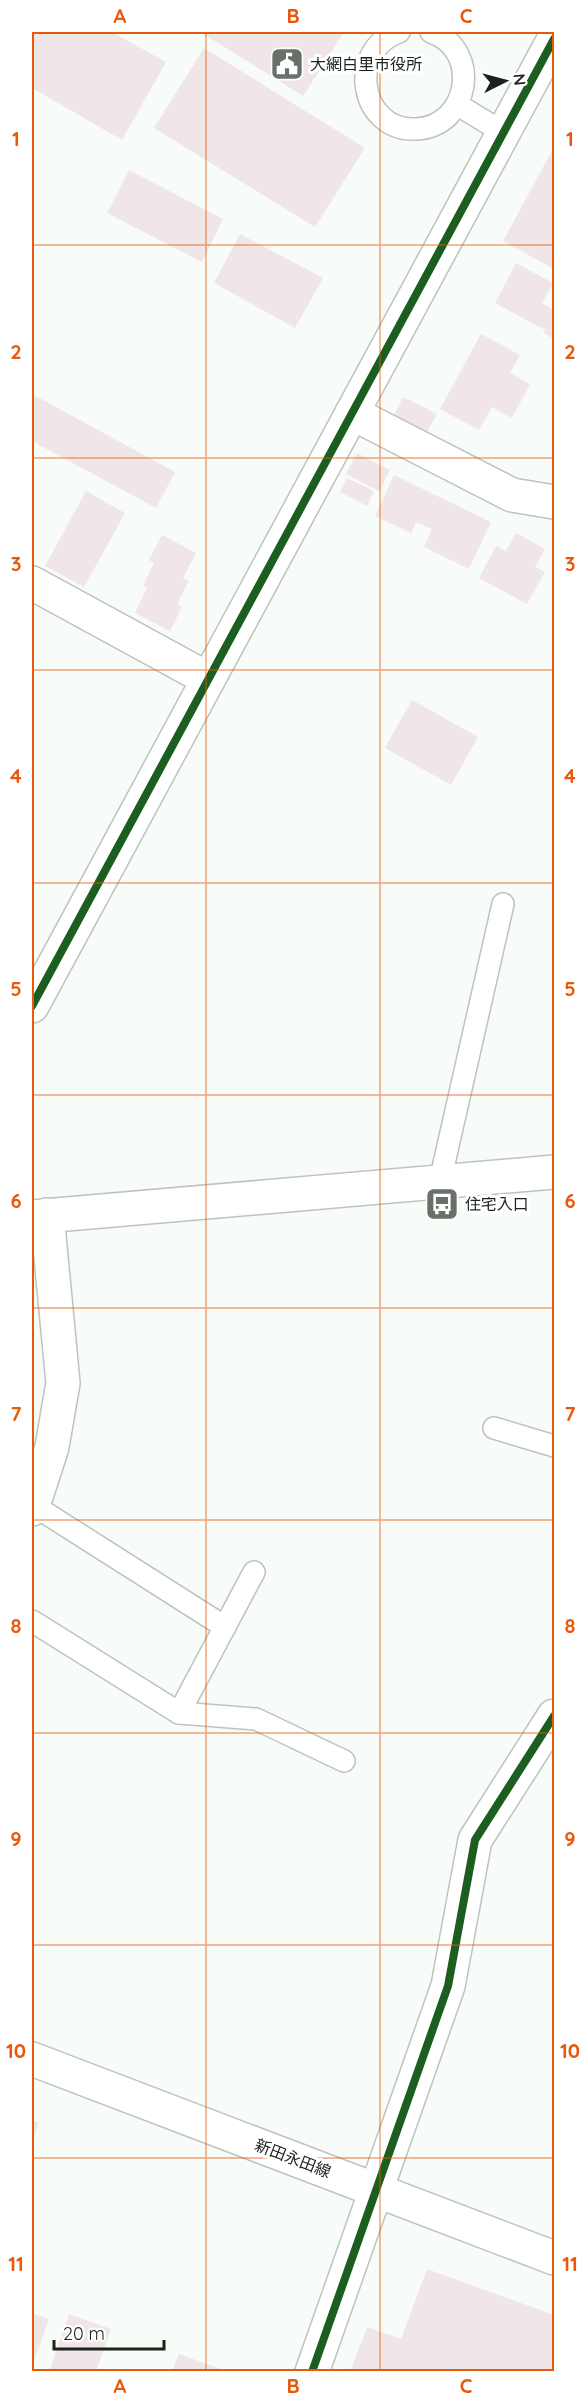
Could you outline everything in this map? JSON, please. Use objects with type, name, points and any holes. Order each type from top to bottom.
[{"type":"street","points":[[32,1006],[555,39]]},
{"type":"street","points":[[352,413],[512,495],[554,502]]},
{"type":"street","points":[[32,583],[208,679]]},
{"type":"street","points":[[32,1507],[52,1447],[63,1383],[39,1216],[555,1172]]},
{"type":"street","points":[[312,2372],[448,1986],[475,1840],[552,1726]]},
{"type":"street","name":"新田永田線","points":[[32,2059],[555,2258]]},
{"type":"lane","points":[[399,32],[378,45],[369,58],[364,75],[365,92],[372,107],[384,119],[399,127],[416,130],[432,126],[447,118],[458,105],[464,90],[465,74],[460,57],[451,44],[431,32]]},
{"type":"lane","points":[[458,105],[504,133]]},
{"type":"lane","points":[[440,1182],[503,904]]},
{"type":"lane","points":[[494,1428],[555,1446]]},
{"type":"lane","points":[[32,1507],[225,1627]]},
{"type":"lane","points":[[179,1713],[254,1572]]},
{"type":"lane","points":[[32,1621],[179,1713],[256,1719],[344,1761]]},
{"type":"building","points":[[32,32],[112,32],[166,62],[122,140],[32,88]]},
{"type":"building","name":"大網白里市役所","points":[[200,32],[344,32],[303,96]]},
{"type":"building","points":[[204,48],[365,148],[315,227],[154,128]]},
{"type":"building","points":[[554,147],[554,269],[503,241]]},
{"type":"building","points":[[129,170],[223,219],[202,262],[107,213]]},
{"type":"building","points":[[240,234],[323,278],[295,328],[214,283]]},
{"type":"building","points":[[516,263],[553,283],[542,303],[554,310],[554,339],[544,333],[545,330],[495,303]]},
{"type":"building","points":[[481,334],[520,355],[510,373],[530,384],[512,418],[492,407],[479,430],[440,409]]},
{"type":"building","points":[[32,394],[175,472],[156,508],[32,441]]},
{"type":"building","points":[[403,397],[437,414],[425,436],[392,419]]},
{"type":"building","points":[[357,453],[390,470],[379,491],[346,474]]},
{"type":"building","points":[[394,475],[491,522],[469,569],[424,547],[432,529],[416,522],[411,533],[375,516]]},
{"type":"building","points":[[347,478],[374,491],[367,506],[340,492]]},
{"type":"building","points":[[86,491],[125,513],[84,587],[45,566]]},
{"type":"building","points":[[516,533],[545,549],[535,567],[545,572],[527,604],[479,578],[496,546],[506,551]]},
{"type":"building","points":[[162,535],[196,553],[183,578],[189,581],[177,604],[182,607],[170,631],[135,613],[147,588],[143,586],[154,563],[149,560]]},
{"type":"building","points":[[412,700],[478,737],[451,785],[385,748]]},
{"type":"building","points":[[32,2120],[39,2122],[32,2142]]},
{"type":"building","points":[[427,2269],[554,2315],[554,2372],[350,2372],[367,2327],[401,2339]]},
{"type":"building","points":[[32,2313],[49,2319],[32,2367]]},
{"type":"building","points":[[69,2314],[111,2329],[96,2372],[49,2372]]},
{"type":"building","points":[[179,2354],[221,2369],[220,2372],[172,2372]]},
{"type":"cycle path","points":[[32,1006],[554,39]]},
{"type":"cycle path","points":[[312,2372],[448,1986],[475,1840],[554,1716]]},
{"type":"place","name":"大網白里市役所","points":[[287,64]]},
{"type":"place","name":"住宅入口","points":[[442,1204]]}]
